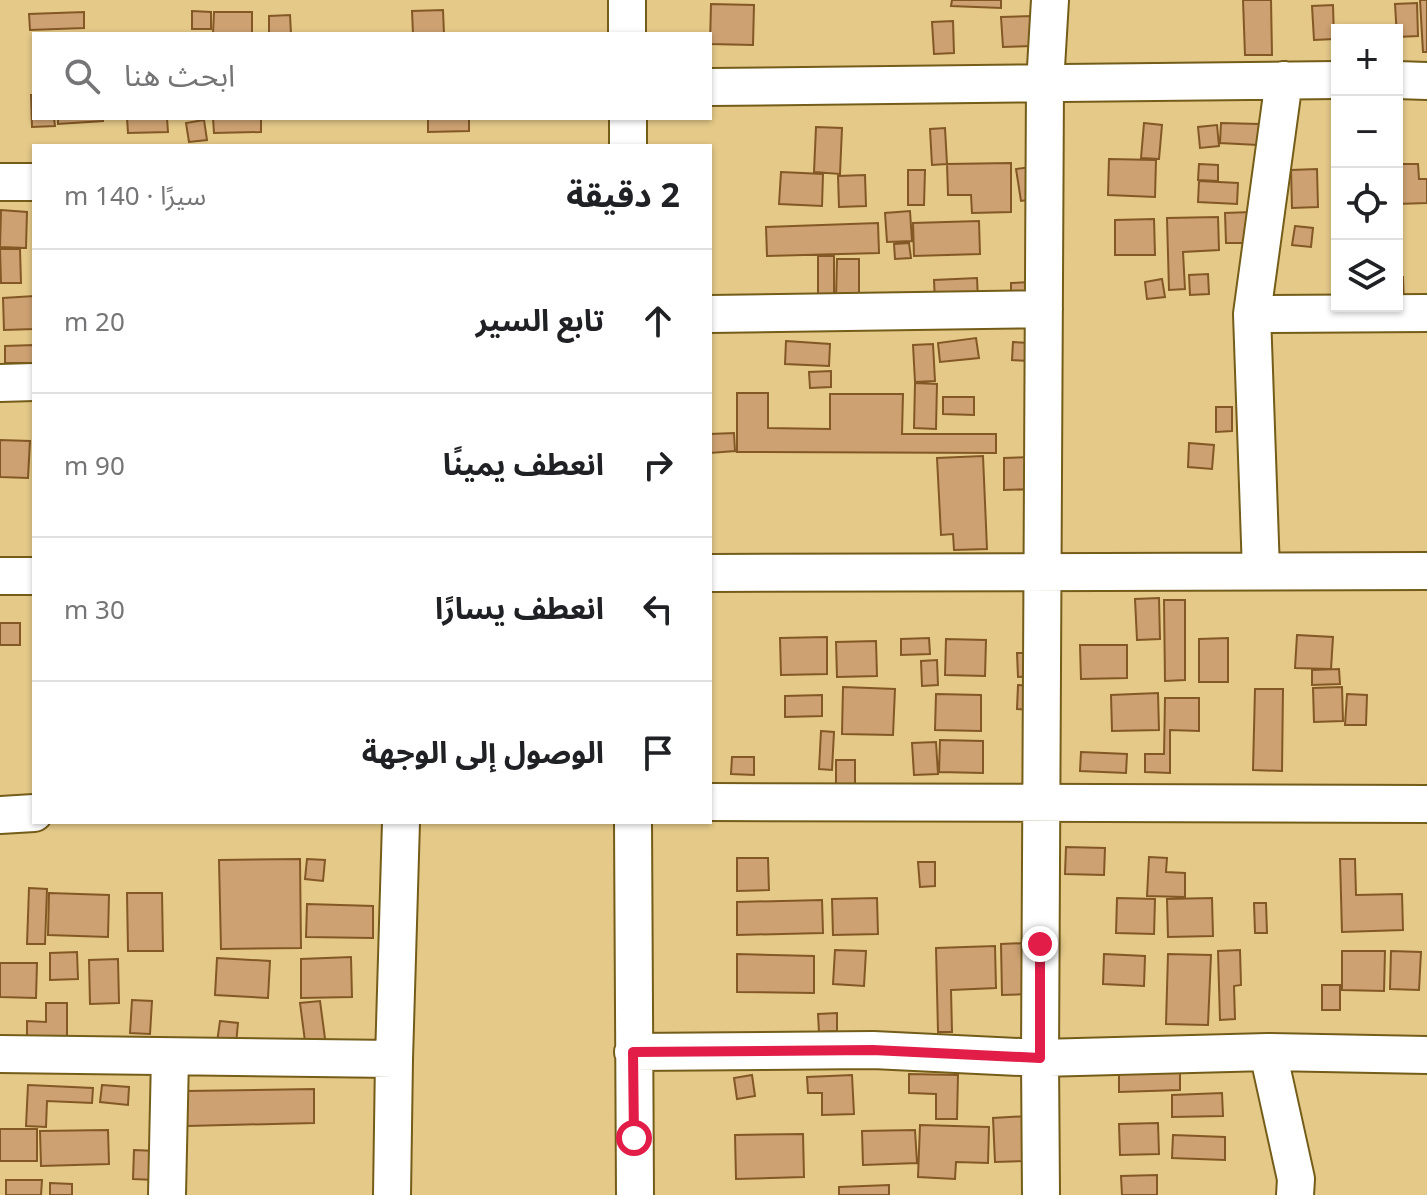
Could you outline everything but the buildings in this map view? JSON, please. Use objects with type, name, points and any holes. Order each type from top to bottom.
[{"type":"street","points":[[627,0],[627,32]]},
{"type":"street","points":[[1041,1195],[1045,84],[1050,0]]},
{"type":"street","points":[[1261,571],[1252,314],[1284,80]]},
{"type":"street","points":[[712,87],[1331,80]]},
{"type":"street","points":[[1403,80],[1427,81]]},
{"type":"street","points":[[628,120],[628,144]]},
{"type":"street","points":[[0,182],[32,182]]},
{"type":"street","points":[[712,314],[1044,309]]},
{"type":"street","points":[[1252,314],[1427,313]]},
{"type":"street","points":[[0,383],[32,382]]},
{"type":"street","points":[[712,573],[1427,571]]},
{"type":"street","points":[[0,576],[32,576]]},
{"type":"street","points":[[712,802],[1427,804]]},
{"type":"street","points":[[0,815],[32,813]]},
{"type":"street","points":[[392,1195],[401,824]]},
{"type":"street","points":[[633,824],[635,1195]]},
{"type":"street","points":[[633,1052],[873,1050],[1040,1058],[1268,1052],[1427,1055]]},
{"type":"street","points":[[1268,1052],[1296,1179],[1295,1195]]},
{"type":"street","points":[[0,1054],[394,1059]]},
{"type":"street","points":[[167,1195],[170,1057]]},
{"type":"route","points":[[634,1138],[633,1052],[873,1050],[1040,1058],[1040,944]]}]
